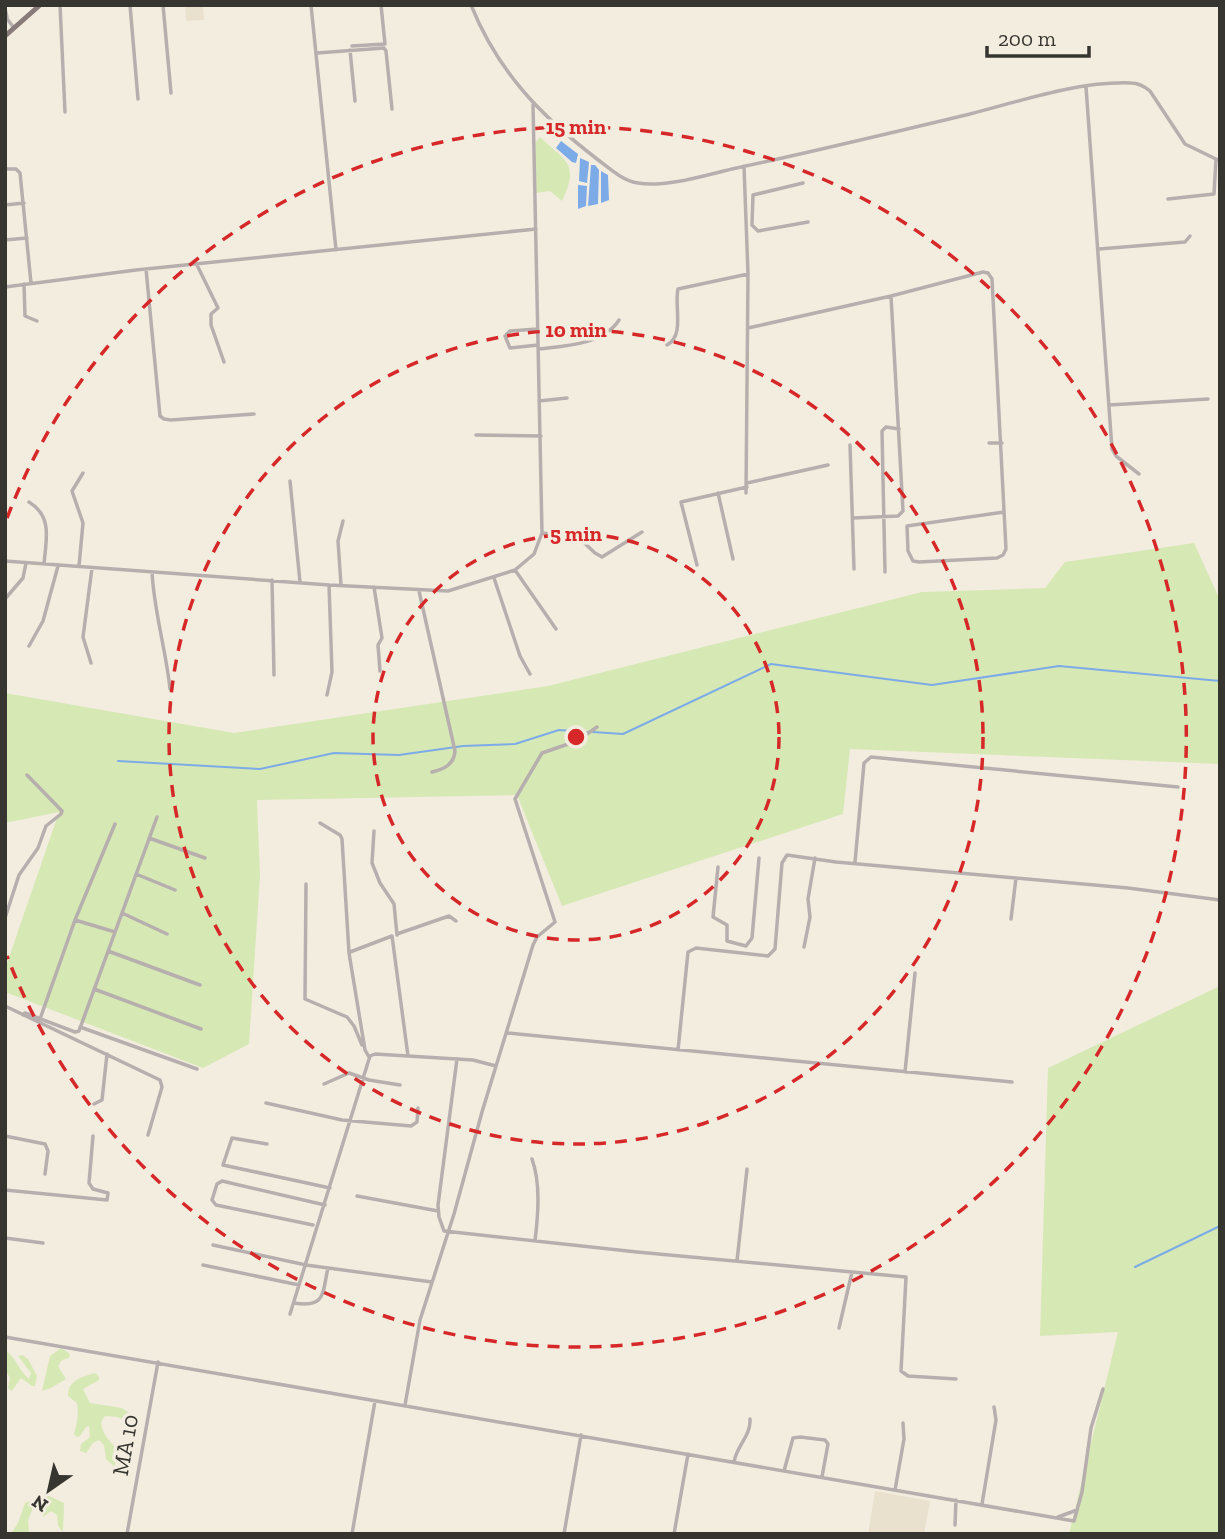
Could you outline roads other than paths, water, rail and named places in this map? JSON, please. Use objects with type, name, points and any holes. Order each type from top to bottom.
[{"type":"main road","points":[[5,36],[40,5]]},
{"type":"street","points":[[61,5],[65,113]]},
{"type":"street","points":[[130,5],[138,99]]},
{"type":"street","points":[[163,5],[171,93]]},
{"type":"street","points":[[312,5],[321,120],[336,251]]},
{"type":"street","points":[[317,53],[385,44],[381,5]]},
{"type":"street","points":[[471,5],[496,54],[533,105],[611,169],[637,183],[660,183],[825,150],[1012,102],[1086,87],[1130,82],[1142,85],[1154,96],[1185,144],[1218,160],[1214,194],[1168,198]]},
{"type":"street","points":[[5,9],[6,17],[14,28]]},
{"type":"street","points":[[351,48],[355,101]]},
{"type":"street","points":[[351,48],[386,49],[392,109]]},
{"type":"street","points":[[1086,87],[1113,453],[1139,474]]},
{"type":"street","points":[[5,561],[448,591],[515,570],[534,554],[542,533],[533,105]]},
{"type":"street","points":[[744,166],[748,274],[746,493]]},
{"type":"street","points":[[5,169],[16,169],[20,173],[31,283]]},
{"type":"street","points":[[803,183],[756,192],[752,200],[752,225],[758,232],[808,222]]},
{"type":"street","points":[[5,205],[23,203]]},
{"type":"street","points":[[746,214],[752,214]]},
{"type":"street","points":[[5,286],[536,229]]},
{"type":"street","points":[[1099,249],[1185,243],[1190,236]]},
{"type":"street","points":[[5,240],[27,238]]},
{"type":"street","points":[[197,265],[218,306],[211,315],[211,325],[224,362]]},
{"type":"street","points":[[146,270],[160,416],[171,420],[254,414]]},
{"type":"street","points":[[748,328],[984,272],[990,275],[1002,443],[1006,550],[1000,557],[919,562],[911,560],[909,556],[907,526],[1004,512]]},
{"type":"street","points":[[667,345],[677,336],[678,289],[748,274]]},
{"type":"street","points":[[24,284],[25,316],[37,321]]},
{"type":"street","points":[[853,518],[898,516],[903,511],[891,296]]},
{"type":"street","points":[[537,328],[510,331],[505,336],[510,348],[556,347],[601,337],[612,330],[620,320]]},
{"type":"street","points":[[539,401],[567,398]]},
{"type":"street","points":[[1109,405],[1208,399]]},
{"type":"street","points":[[885,572],[882,431],[888,426],[899,429]]},
{"type":"street","points":[[476,435],[541,436]]},
{"type":"street","points":[[989,443],[1002,443]]},
{"type":"street","points":[[850,445],[854,569]]},
{"type":"street","points":[[697,565],[681,502],[828,465]]},
{"type":"street","points":[[79,567],[83,523],[72,491],[83,473]]},
{"type":"street","points":[[290,481],[300,582]]},
{"type":"street","points":[[718,493],[733,559]]},
{"type":"street","points":[[29,502],[44,515],[44,564]]},
{"type":"street","points":[[341,585],[338,541],[343,521]]},
{"type":"street","points":[[542,533],[578,537],[602,557],[642,532]]},
{"type":"street","points":[[5,599],[23,578],[26,563]]},
{"type":"street","points":[[29,646],[43,621],[58,566]]},
{"type":"street","points":[[91,663],[83,636],[92,568]]},
{"type":"street","points":[[515,570],[556,629]]},
{"type":"street","points":[[152,572],[158,628],[168,667],[170,689]]},
{"type":"street","points":[[494,578],[520,656],[530,674]]},
{"type":"street","points":[[272,580],[274,675]]},
{"type":"street","points":[[327,695],[332,672],[329,585]]},
{"type":"street","points":[[374,587],[382,638],[378,645],[380,671]]},
{"type":"street","points":[[419,591],[455,751],[449,765],[432,772]]},
{"type":"street","points":[[405,1405],[421,1320],[533,944],[556,919],[515,799],[542,752],[577,741],[597,727]]},
{"type":"street","points":[[855,863],[864,763],[871,757],[1178,787]]},
{"type":"street","points":[[5,918],[19,875],[38,848],[46,826],[62,811],[27,775]]},
{"type":"street","points":[[23,1015],[25,1013],[75,1032],[80,1027],[157,817]]},
{"type":"street","points":[[320,823],[342,839],[349,953],[365,1050]]},
{"type":"street","points":[[40,1019],[75,920],[115,824]]},
{"type":"street","points":[[374,831],[372,863],[380,883],[394,904],[394,935],[408,1056]]},
{"type":"street","points":[[149,838],[205,858]]},
{"type":"street","points":[[678,1050],[688,952],[693,948],[768,956],[772,954],[775,949],[784,858],[790,855],[1128,888],[1220,900]]},
{"type":"street","points":[[727,941],[746,946],[752,938],[759,858]]},
{"type":"street","points":[[804,947],[810,917],[808,900],[815,858]]},
{"type":"street","points":[[718,867],[713,917],[727,925],[727,952]]},
{"type":"street","points":[[136,874],[175,890]]},
{"type":"street","points":[[1011,919],[1016,878]]},
{"type":"street","points":[[306,884],[305,999],[350,1019],[369,1057]]},
{"type":"street","points":[[122,913],[167,934]]},
{"type":"street","points":[[349,953],[449,916],[456,921]]},
{"type":"street","points":[[75,920],[115,932]]},
{"type":"street","points":[[108,951],[200,985]]},
{"type":"street","points":[[905,1072],[915,973]]},
{"type":"street","points":[[94,989],[201,1029]]},
{"type":"street","points":[[5,1006],[158,1077],[162,1087],[148,1135]]},
{"type":"street","points":[[80,1027],[197,1069]]},
{"type":"street","points":[[507,1033],[1012,1082]]},
{"type":"street","points":[[94,1104],[102,1100],[107,1054]]},
{"type":"street","points":[[290,1314],[369,1057],[374,1054],[477,1060],[496,1066]]},
{"type":"street","points":[[457,1059],[438,1212],[442,1228],[449,1232],[906,1277],[901,1371],[908,1376],[956,1379]]},
{"type":"street","points":[[324,1084],[345,1074],[400,1085]]},
{"type":"street","points":[[266,1103],[351,1121],[412,1126],[416,1122],[418,1108]]},
{"type":"street","points":[[5,1136],[46,1144],[48,1151],[45,1174]]},
{"type":"street","points":[[5,1191],[107,1200],[108,1193],[93,1189],[89,1183],[93,1136]]},
{"type":"street","points":[[267,1144],[232,1138],[223,1165],[330,1188]]},
{"type":"street","points":[[532,1158],[538,1208],[536,1241]]},
{"type":"street","points":[[737,1261],[747,1169]]},
{"type":"street","points":[[313,1225],[216,1205],[212,1200],[217,1184],[222,1181],[325,1205]]},
{"type":"street","points":[[356,1196],[438,1212]]},
{"type":"street","points":[[5,1238],[43,1243]]},
{"type":"street","points":[[213,1245],[306,1265],[432,1282]]},
{"type":"street","points":[[203,1265],[299,1285]]},
{"type":"street","points":[[294,1303],[309,1305],[321,1300],[328,1268]]},
{"type":"street","points":[[839,1328],[852,1272]]},
{"type":"street","points":[[5,1336],[1074,1521],[1079,1508],[1089,1442],[1103,1389]]},
{"type":"street","name":"MA 10","points":[[127,1534],[158,1362]]},
{"type":"street","points":[[352,1534],[375,1400]]},
{"type":"street","points":[[982,1504],[997,1415],[994,1407]]},
{"type":"street","points":[[734,1462],[737,1449],[749,1432],[750,1419]]},
{"type":"street","points":[[895,1490],[904,1439],[903,1423]]},
{"type":"street","points":[[564,1534],[581,1435]]},
{"type":"street","points":[[784,1471],[793,1438],[825,1440],[828,1444],[822,1477]]},
{"type":"street","points":[[674,1534],[688,1454]]},
{"type":"street","points":[[955,1525],[957,1500]]},
{"type":"street","points":[[1057,1517],[1079,1508]]},
{"type":"water","points":[[561,141],[578,154],[576,163],[556,148]]},
{"type":"water","points":[[580,158],[589,162],[587,183],[579,181]]},
{"type":"water","points":[[591,165],[595,165],[599,170],[598,204],[588,206]]},
{"type":"water","points":[[601,171],[608,175],[609,200],[601,203]]},
{"type":"water","points":[[578,185],[587,186],[586,206],[578,209]]},
{"type":"waterway","points":[[593,732],[623,734],[771,664],[932,685],[1059,666],[1220,681]]},
{"type":"waterway","points":[[118,761],[260,769],[334,753],[399,755],[463,746],[515,744],[559,730],[587,732]]},
{"type":"waterway","points":[[1135,1267],[1220,1226]]}]
